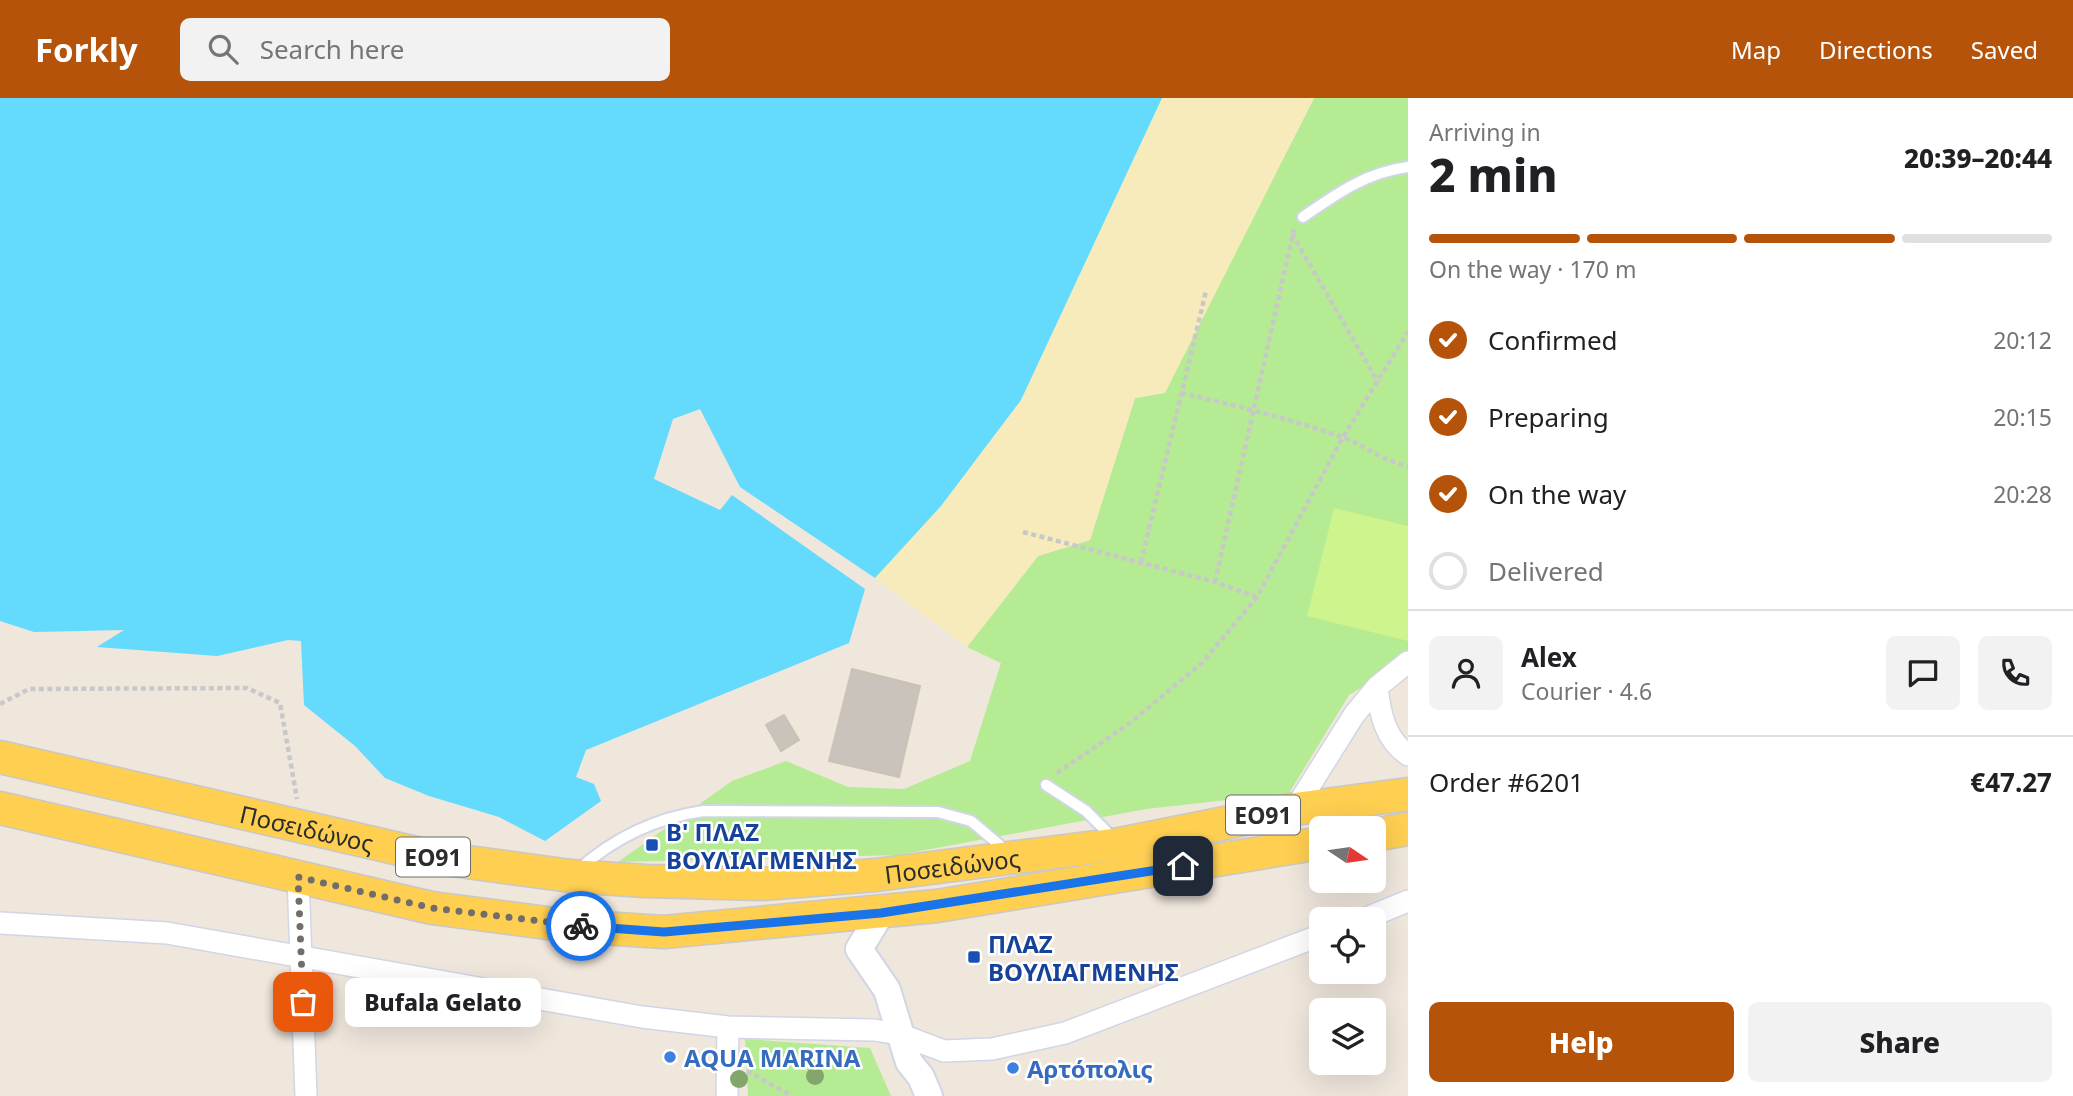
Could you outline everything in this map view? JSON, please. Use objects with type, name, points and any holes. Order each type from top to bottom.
[{"type":"main road","name":"Ποσειδώνος","points":[[0,757],[302,829],[438,858],[571,876],[762,884],[876,875],[1120,844],[1295,809],[1408,794]]},
{"type":"main road","name":"Ποσειδώνος","points":[[0,808],[432,908],[502,918],[664,932],[881,913],[1309,845]]},
{"type":"main road","points":[[1386,833],[1408,829]]},
{"type":"street","points":[[1295,809],[1336,739],[1377,687],[1408,662]]},
{"type":"street","points":[[1377,687],[1380,711],[1388,734],[1408,755]]},
{"type":"street","points":[[876,875],[881,913],[877,977],[887,990],[909,1062],[921,1077],[929,1096]]},
{"type":"street","points":[[298,877],[306,1096]]},
{"type":"street","points":[[1386,910],[1408,901]]},
{"type":"street","points":[[0,923],[167,933],[302,955],[550,1003],[728,1027],[852,1029],[899,1034],[944,1051],[992,1049],[1065,1032],[1309,940]]},
{"type":"street","points":[[727,1096],[728,1027]]},
{"type":"street","points":[[909,1062],[904,1078],[911,1096]]},
{"type":"lane","points":[[1303,217],[1338,192],[1381,170],[1408,167]]},
{"type":"lane","points":[[1046,785],[1086,811],[1120,844]]},
{"type":"lane","points":[[571,876],[600,851],[627,834],[675,815],[703,811],[938,812],[971,821],[1015,857]]},
{"type":"path","points":[[1215,582],[1292,232],[1303,217]]},
{"type":"path","points":[[1292,232],[1377,382]]},
{"type":"path","points":[[1141,562],[1206,292]]},
{"type":"path","points":[[1046,785],[1065,765],[1130,723],[1202,663],[1258,597],[1343,437],[1408,332]]},
{"type":"path","points":[[1181,393],[1254,410],[1343,437],[1384,461],[1408,467]]},
{"type":"path","points":[[1023,532],[1215,582],[1258,597]]},
{"type":"path","points":[[0,704],[29,689],[247,688],[280,703],[302,829]]},
{"type":"path","points":[[727,1059],[792,1096]]},
{"type":"green space","points":[[1314,98],[1408,98],[1408,656],[1398,666],[1349,695],[1289,793],[1146,809],[899,855],[618,862],[732,781],[786,761],[848,787],[904,789],[970,761],[1001,663],[967,647],[1038,556],[1090,540],[1135,398],[1165,392]]},
{"type":"green space","points":[[1334,508],[1408,526],[1408,641],[1307,616]]},
{"type":"green space","points":[[745,1039],[870,1048],[891,1096],[748,1096]]},
{"type":"sand","points":[[1162,98],[1314,98],[1165,393],[1135,398],[1090,540],[1038,556],[967,647],[875,578],[941,506],[1021,400]]},
{"type":"water","points":[[0,98],[1162,98],[1021,400],[941,506],[875,578],[740,487],[700,409],[673,419],[654,479],[720,510],[732,495],[865,589],[849,643],[586,750],[576,777],[594,784],[601,801],[545,841],[499,817],[429,796],[385,778],[355,746],[304,705],[301,641],[288,640],[217,656],[97,647],[124,630],[34,632],[0,621]]},
{"type":"building","points":[[852,669],[920,686],[899,777],[829,761]]},
{"type":"building","points":[[784,715],[799,740],[781,751],[766,725]]},
{"type":"way so far","points":[[303,1002],[298,877],[432,908],[581,926]]},
{"type":"place","name":"Β' ΠΛΑΖ ΒΟΥΛΙΑΓΜΕΝΗΣ","points":[[652,845]]},
{"type":"place","name":"ΠΛΑΖ ΒΟΥΛΙΑΓΜΕΝΗΣ","points":[[974,957]]},
{"type":"place","name":"Bufala Gelato","points":[[303,1002]]},
{"type":"place","name":"AQUA MARINA","points":[[670,1057]]},
{"type":"place","name":"Αρτόπολις","points":[[1013,1068]]},
{"type":"route","points":[[581,926],[664,932],[881,913],[1183,866]]}]
